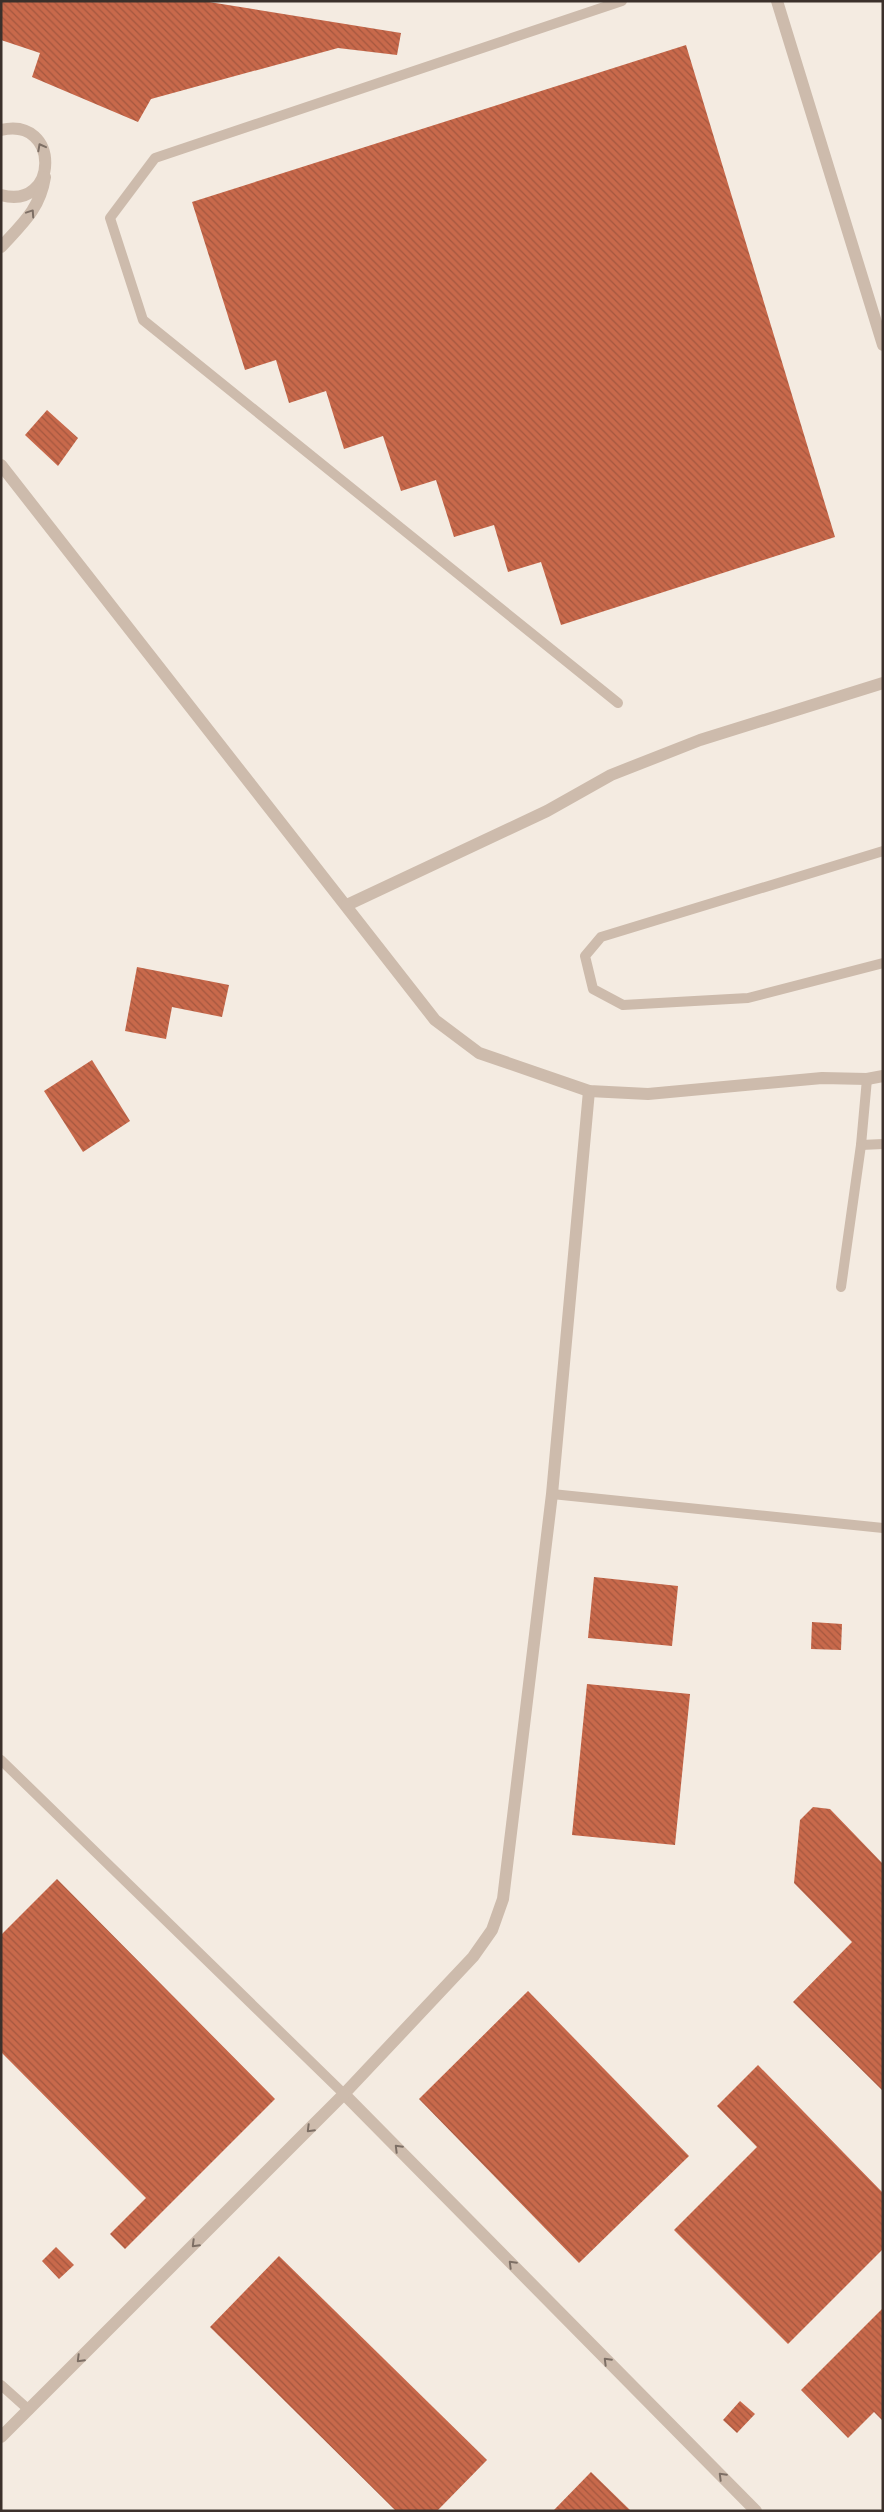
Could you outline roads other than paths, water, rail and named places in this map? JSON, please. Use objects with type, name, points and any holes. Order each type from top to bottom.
[{"type":"street","points":[[777,1],[883,345]]},
{"type":"street","points":[[1,247],[30,216],[38,203],[42,196],[46,171],[46,158],[38,140],[21,129],[3,127]]},
{"type":"street","points":[[1,195],[17,197],[30,192],[40,183],[46,171]]},
{"type":"street","points":[[1,465],[347,905],[435,1020],[479,1053],[589,1091],[648,1094],[822,1078],[867,1079],[883,1076]]},
{"type":"street","points":[[347,905],[547,812],[611,774],[700,740],[883,683]]},
{"type":"street","points":[[1,2437],[344,2094],[473,1957],[492,1930],[503,1899],[552,1494],[589,1091]]},
{"type":"street","points":[[344,2094],[756,2511]]},
{"type":"lane","points":[[618,703],[143,320],[110,218],[155,158],[622,1]]},
{"type":"lane","points":[[883,851],[601,937],[586,956],[593,989],[623,1006],[748,998],[883,963]]},
{"type":"lane","points":[[841,1287],[861,1145],[867,1079]]},
{"type":"lane","points":[[861,1145],[883,1144]]},
{"type":"lane","points":[[552,1494],[883,1528]]},
{"type":"lane","points":[[1,1760],[344,2094]]},
{"type":"lane","points":[[1,2385],[29,2410]]}]
